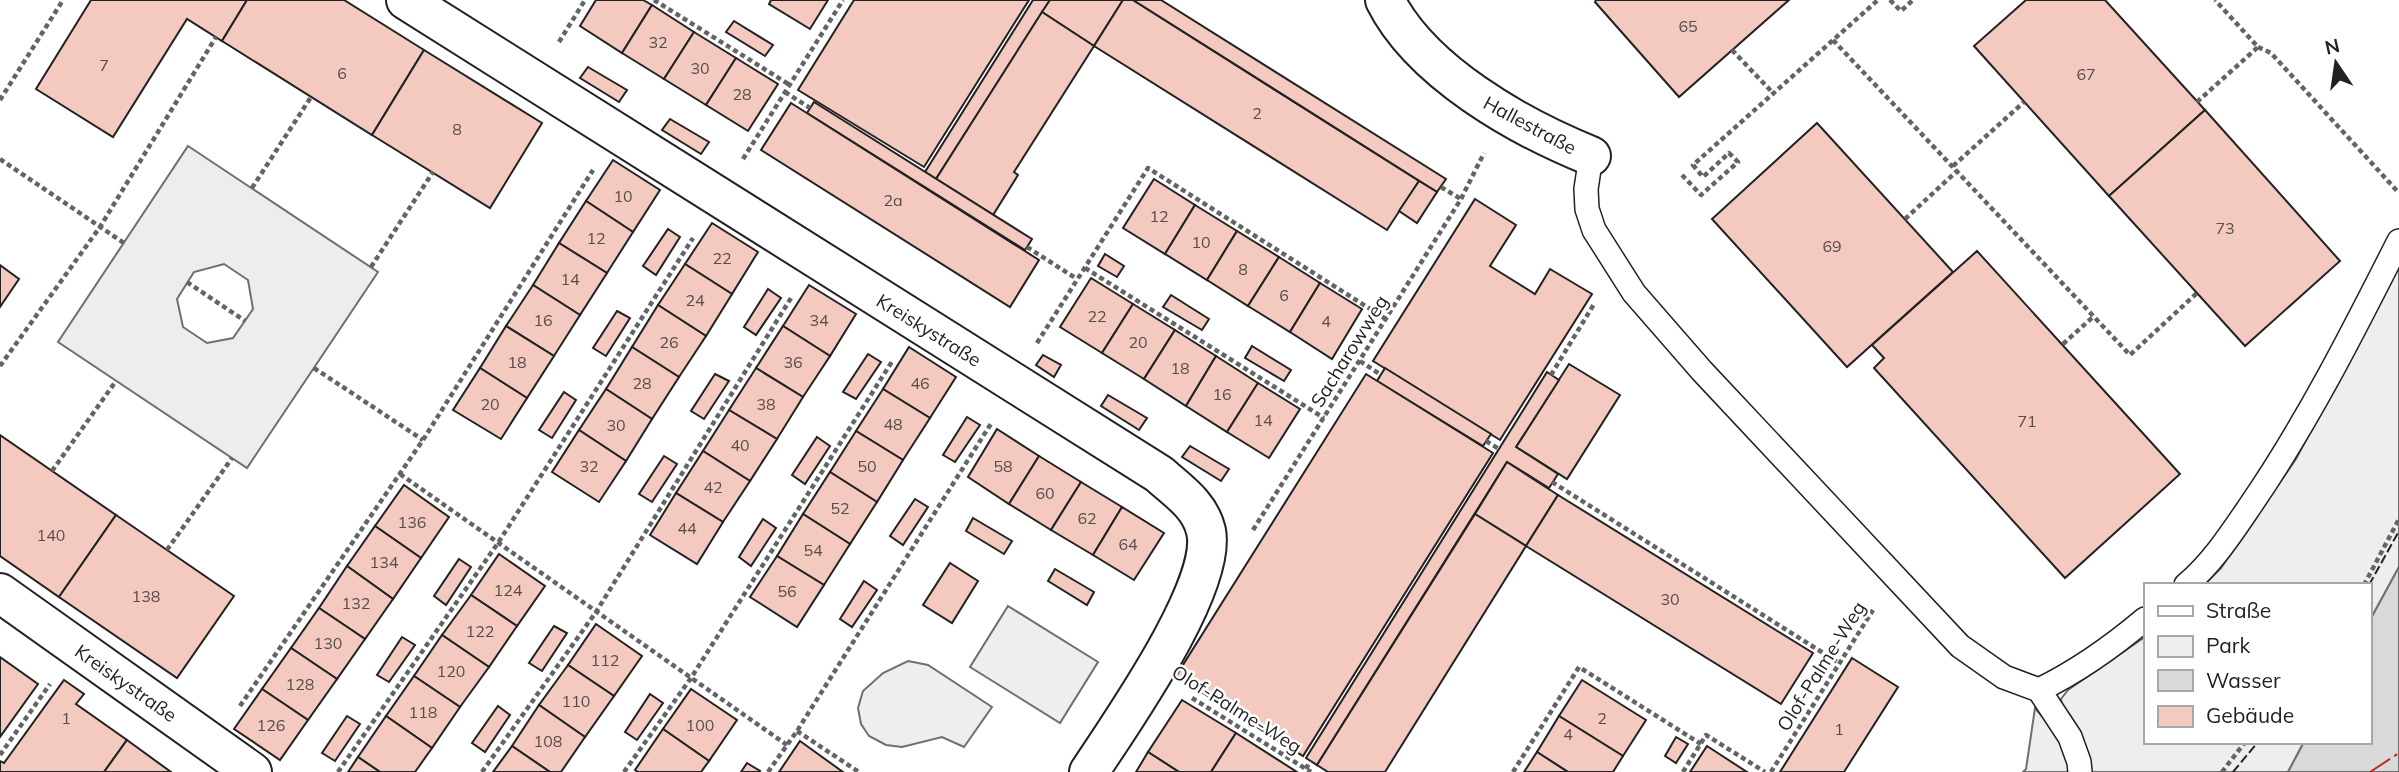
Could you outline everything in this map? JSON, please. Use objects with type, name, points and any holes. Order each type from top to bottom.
[{"type":"street","name":"Kreiskystraße","points":[[406,0],[1159,474],[1196,507],[1206,530],[1208,551],[1197,588],[1153,673],[1089,772]]},
{"type":"street","name":"Hallestraße","points":[[1385,0],[1392,13],[1424,52],[1473,94],[1516,122],[1591,156]]},
{"type":"street","name":"Kreiskystraße","points":[[0,593],[252,772]]},
{"type":"lane","points":[[1591,156],[1586,189],[1587,209],[1594,230],[1634,293],[1674,341],[1960,646],[2004,677],[2039,690],[2070,737],[2080,772]]},
{"type":"lane","points":[[2188,583],[2225,542],[2273,472],[2341,355],[2399,241]]},
{"type":"lane","points":[[2039,690],[2088,661],[2144,620]]},
{"type":"path","points":[[0,100],[63,0]]},
{"type":"path","points":[[654,0],[790,85]]},
{"type":"path","points":[[338,772],[498,543],[843,0]]},
{"type":"path","points":[[1682,175],[1701,195],[1738,162],[1729,153],[1703,177],[1693,165],[1878,0]]},
{"type":"path","points":[[1890,0],[1901,11],[1913,0]]},
{"type":"path","points":[[2215,0],[2258,47],[2271,53],[2399,193]]},
{"type":"path","points":[[0,366],[100,227],[216,37]]},
{"type":"path","points":[[1833,40],[2130,355],[2197,293]]},
{"type":"path","points":[[2197,102],[2258,47]]},
{"type":"path","points":[[1732,50],[1773,93]]},
{"type":"path","points":[[785,92],[810,108]]},
{"type":"path","points":[[252,188],[311,97]]},
{"type":"path","points":[[1953,166],[2024,102]]},
{"type":"path","points":[[213,745],[423,440],[617,133]]},
{"type":"path","name":"Sacharowweg","points":[[1208,551],[1254,529],[1461,199],[1490,141]]},
{"type":"path","points":[[0,159],[124,243]]},
{"type":"path","points":[[768,772],[797,731],[1077,279],[1149,168],[1386,319]]},
{"type":"path","points":[[1905,219],[1957,171]]},
{"type":"path","points":[[371,267],[433,172]]},
{"type":"path","points":[[1441,187],[1461,199]]},
{"type":"path","points":[[1027,247],[1077,279]]},
{"type":"path","points":[[482,772],[596,612],[816,258]]},
{"type":"path","points":[[1085,268],[1324,418]]},
{"type":"path","points":[[1550,375],[1605,287],[1622,274]]},
{"type":"path","points":[[187,282],[244,321]]},
{"type":"path","points":[[2063,344],[2094,316]]},
{"type":"path","points":[[624,772],[691,678],[917,322]]},
{"type":"path","points":[[1360,361],[1381,375]]},
{"type":"path","points":[[314,368],[423,440]]},
{"type":"path","points":[[52,471],[116,381]]},
{"type":"path","points":[[1486,441],[1499,449]]},
{"type":"path","points":[[167,550],[232,458]]},
{"type":"path","points":[[400,474],[787,746]]},
{"type":"path","points":[[1552,482],[1839,663]]},
{"type":"path","points":[[2365,583],[2399,519]]},
{"type":"path","name":"Olof-Palme-Weg","points":[[1770,772],[1894,576]]},
{"type":"path","points":[[0,755],[76,648]]},
{"type":"path","points":[[1513,772],[1578,667],[1701,744]]},
{"type":"path","name":"Olof-Palme-Weg","points":[[1153,673],[1308,770],[1310,761]]},
{"type":"path","points":[[797,731],[859,772]]},
{"type":"path","points":[[1683,772],[1706,736],[1765,772]]},
{"type":"path","points":[[2222,772],[2243,744]]},
{"type":"green space","points":[[2399,266],[2399,567],[2371,618],[2371,583],[2206,583],[2221,568],[2296,459]]},
{"type":"green space","points":[[1008,606],[1098,662],[1060,723],[970,667]]},
{"type":"green space","points":[[2144,638],[2144,744],[2303,744],[2288,772],[2088,772],[2063,711],[2061,699],[2068,690]]},
{"type":"green space","points":[[908,661],[928,665],[992,707],[964,747],[942,737],[902,747],[886,745],[869,736],[861,724],[858,708],[863,691],[883,673]]},
{"type":"green space","points":[[2035,708],[2058,735],[2071,772],[2023,772],[2026,769]]},
{"type":"shaded area","points":[[188,146],[378,272],[247,468],[58,342]],"holes":[[[224,264],[248,280],[253,309],[233,338],[207,343],[183,327],[177,299],[194,272]]]},
{"type":"water","points":[[2399,567],[2399,772],[2288,772],[2303,744],[2371,744],[2371,618]]},
{"type":"building","points":[[91,0],[247,0],[222,41],[187,19],[113,137],[36,89]]},
{"type":"building","points":[[247,0],[344,0],[424,50],[372,135],[222,41]]},
{"type":"building","points":[[596,0],[643,0],[652,5],[622,53],[580,26]]},
{"type":"building","points":[[771,0],[828,0],[810,29],[769,4]]},
{"type":"building","points":[[854,0],[1029,0],[924,167],[798,90]]},
{"type":"building","points":[[1033,0],[1050,0],[936,179],[925,172]]},
{"type":"building","points":[[1050,0],[1123,0],[1094,46],[1042,12]]},
{"type":"building","points":[[1123,0],[1133,0],[1419,181],[1387,230],[1094,46]]},
{"type":"building","points":[[1133,0],[1161,0],[1446,179],[1437,192]]},
{"type":"building","points":[[1596,0],[1789,0],[1679,97]]},
{"type":"building","points":[[2026,0],[2105,0],[2205,110],[2109,196],[1974,46]]},
{"type":"building","points":[[652,5],[694,32],[664,79],[622,53]]},
{"type":"building","points":[[1042,12],[1094,46],[1014,172],[1018,175],[993,215],[936,179]]},
{"type":"building","points":[[734,21],[773,45],[765,56],[726,32]]},
{"type":"building","points":[[694,32],[736,58],[706,105],[664,79]]},
{"type":"building","points":[[424,50],[542,123],[490,208],[372,135]]},
{"type":"building","points":[[736,58],[778,84],[748,131],[706,105]]},
{"type":"building","points":[[588,67],[627,90],[619,102],[580,78]]},
{"type":"building","points":[[814,102],[1032,239],[1025,250],[807,113]]},
{"type":"building","points":[[791,103],[1039,260],[1010,307],[761,150]]},
{"type":"building","points":[[2205,110],[2340,261],[2245,346],[2109,196]]},
{"type":"building","points":[[670,119],[709,142],[701,154],[662,130]]},
{"type":"building","points":[[1817,123],[1953,272],[1847,367],[1712,219]]},
{"type":"building","points":[[613,160],[660,190],[633,232],[586,201]]},
{"type":"building","points":[[1154,179],[1195,205],[1165,254],[1123,228]]},
{"type":"building","points":[[1419,181],[1437,192],[1417,223],[1399,211]]},
{"type":"building","points":[[1475,199],[1516,225],[1490,266],[1535,294],[1550,269],[1592,294],[1500,440],[1373,361]]},
{"type":"building","points":[[586,201],[633,232],[607,273],[559,243]]},
{"type":"building","points":[[1195,205],[1237,231],[1207,280],[1165,254]]},
{"type":"building","points":[[712,223],[758,252],[732,294],[685,264]]},
{"type":"building","points":[[668,229],[680,237],[656,275],[643,266]]},
{"type":"building","points":[[1237,231],[1279,257],[1248,306],[1207,280]]},
{"type":"building","points":[[559,243],[607,273],[580,315],[533,285]]},
{"type":"building","points":[[1977,251],[2180,474],[2065,578],[1874,368],[1884,358],[1872,345]]},
{"type":"building","points":[[1105,254],[1124,266],[1117,277],[1098,266]]},
{"type":"building","points":[[1279,257],[1320,283],[1290,332],[1248,306]]},
{"type":"building","points":[[685,264],[732,294],[706,336],[658,305]]},
{"type":"building","points":[[0,265],[19,279],[0,307]]},
{"type":"building","points":[[1091,278],[1133,304],[1102,353],[1060,327]]},
{"type":"building","points":[[1320,283],[1362,309],[1332,359],[1290,332]]},
{"type":"building","points":[[533,285],[580,315],[554,356],[506,326]]},
{"type":"building","points":[[809,285],[856,314],[830,356],[783,326]]},
{"type":"building","points":[[768,289],[781,298],[756,335],[744,327]]},
{"type":"building","points":[[1171,295],[1209,319],[1202,330],[1163,307]]},
{"type":"building","points":[[1133,304],[1175,330],[1144,379],[1102,353]]},
{"type":"building","points":[[658,305],[706,336],[679,377],[632,347]]},
{"type":"building","points":[[617,311],[630,318],[606,356],[593,348]]},
{"type":"building","points":[[506,326],[554,356],[527,398],[480,368]]},
{"type":"building","points":[[783,326],[830,356],[803,397],[756,368]]},
{"type":"building","points":[[1175,330],[1216,356],[1186,406],[1144,379]]},
{"type":"building","points":[[1252,346],[1291,370],[1284,381],[1245,358]]},
{"type":"building","points":[[632,347],[679,377],[652,419],[606,389]]},
{"type":"building","points":[[909,347],[956,377],[930,418],[883,389]]},
{"type":"building","points":[[868,354],[881,362],[856,399],[843,392]]},
{"type":"building","points":[[1043,355],[1061,365],[1054,377],[1036,365]]},
{"type":"building","points":[[1216,356],[1258,383],[1227,432],[1186,406]]},
{"type":"building","points":[[1569,364],[1620,395],[1567,479],[1516,447]]},
{"type":"building","points":[[480,368],[527,398],[501,439],[453,410]]},
{"type":"building","points":[[756,368],[803,397],[777,439],[729,410]]},
{"type":"building","points":[[1385,368],[1491,434],[1483,446],[1377,381]]},
{"type":"building","points":[[1547,372],[1559,380],[1516,447],[1558,474],[1549,488],[1507,462],[1317,765],[1306,758]]},
{"type":"building","points":[[715,374],[729,381],[704,419],[691,411]]},
{"type":"building","points":[[1366,374],[1493,453],[1303,756],[1176,676]]},
{"type":"building","points":[[1258,383],[1300,409],[1269,458],[1227,432]]},
{"type":"building","points":[[606,389],[652,419],[626,461],[579,430]]},
{"type":"building","points":[[883,389],[930,418],[903,460],[856,431]]},
{"type":"building","points":[[564,392],[576,400],[552,438],[539,430]]},
{"type":"building","points":[[1108,395],[1147,418],[1139,430],[1101,406]]},
{"type":"building","points":[[729,410],[777,439],[750,481],[703,451]]},
{"type":"building","points":[[967,417],[980,425],[955,462],[943,455]]},
{"type":"building","points":[[997,429],[1039,456],[1009,504],[968,477]]},
{"type":"building","points":[[579,430],[626,461],[599,502],[552,472]]},
{"type":"building","points":[[856,431],[903,460],[877,502],[830,472]]},
{"type":"building","points":[[0,435],[116,515],[59,597],[0,556]]},
{"type":"building","points":[[817,437],[830,446],[805,484],[792,475]]},
{"type":"building","points":[[1190,446],[1229,469],[1221,481],[1182,457]]},
{"type":"building","points":[[703,451],[750,481],[723,522],[676,493]]},
{"type":"building","points":[[664,456],[677,464],[652,502],[639,494]]},
{"type":"building","points":[[1039,456],[1081,482],[1051,530],[1009,504]]},
{"type":"building","points":[[1507,462],[1558,495],[1526,546],[1475,514]]},
{"type":"building","points":[[830,472],[877,502],[850,544],[803,514]]},
{"type":"building","points":[[1081,482],[1122,507],[1093,555],[1051,530]]},
{"type":"building","points":[[404,485],[449,517],[421,558],[375,526]]},
{"type":"building","points":[[676,493],[723,522],[697,564],[650,535]]},
{"type":"building","points":[[1558,495],[1813,653],[1781,704],[1526,546]]},
{"type":"building","points":[[915,499],[928,507],[903,545],[890,536]]},
{"type":"building","points":[[1122,507],[1164,533],[1134,580],[1093,555]]},
{"type":"building","points":[[803,514],[850,544],[824,585],[777,556]]},
{"type":"building","points":[[1475,514],[1526,546],[1385,772],[1328,772],[1317,765]]},
{"type":"building","points":[[116,515],[234,596],[177,678],[59,597]]},
{"type":"building","points":[[973,518],[1012,541],[1004,554],[966,531]]},
{"type":"building","points":[[763,519],[776,528],[751,566],[739,557]]},
{"type":"building","points":[[375,526],[421,558],[393,599],[347,566]]},
{"type":"building","points":[[499,554],[545,586],[517,626],[471,595]]},
{"type":"building","points":[[777,556],[824,585],[797,627],[750,597]]},
{"type":"building","points":[[459,559],[471,567],[446,605],[434,596]]},
{"type":"building","points":[[950,563],[978,581],[952,623],[923,605]]},
{"type":"building","points":[[347,566],[393,599],[365,639],[319,608]]},
{"type":"building","points":[[1055,569],[1094,592],[1087,605],[1048,581]]},
{"type":"building","points":[[864,581],[877,590],[852,627],[840,619]]},
{"type":"building","points":[[471,595],[517,626],[489,667],[442,635]]},
{"type":"building","points":[[319,608],[365,639],[337,679],[291,648]]},
{"type":"building","points":[[596,624],[642,656],[614,696],[568,665]]},
{"type":"building","points":[[554,626],[567,633],[542,671],[529,663]]},
{"type":"building","points":[[442,635],[489,667],[460,707],[414,676]]},
{"type":"building","points":[[402,637],[415,645],[389,682],[377,675]]},
{"type":"building","points":[[291,648],[337,679],[308,720],[262,689]]},
{"type":"building","points":[[0,657],[38,684],[0,737]]},
{"type":"building","points":[[1852,658],[1898,687],[1844,772],[1780,772]]},
{"type":"building","points":[[568,665],[614,696],[585,737],[539,705]]},
{"type":"building","points":[[414,676],[460,707],[432,748],[386,716]]},
{"type":"building","points":[[64,680],[84,694],[76,704],[127,740],[104,772],[0,772],[0,761],[4,763]]},
{"type":"building","points":[[1582,680],[1646,720],[1623,756],[1559,716]]},
{"type":"building","points":[[262,689],[308,720],[280,760],[234,729]]},
{"type":"building","points":[[691,689],[737,720],[709,761],[663,729]]},
{"type":"building","points":[[650,694],[663,703],[637,740],[625,732]]},
{"type":"building","points":[[1182,700],[1236,733],[1211,772],[1179,772],[1148,752]]},
{"type":"building","points":[[539,705],[585,737],[561,772],[550,772],[512,746]]},
{"type":"building","points":[[498,706],[510,715],[485,752],[472,743]]},
{"type":"building","points":[[347,716],[360,724],[335,761],[322,753]]},
{"type":"building","points":[[386,716],[432,748],[415,772],[380,772],[358,757]]},
{"type":"building","points":[[1559,716],[1623,756],[1613,772],[1568,772],[1537,752]]},
{"type":"building","points":[[663,729],[709,761],[701,772],[635,770]]},
{"type":"building","points":[[1236,733],[1297,772],[1211,772]]},
{"type":"building","points":[[1676,737],[1688,744],[1676,763],[1665,756]]},
{"type":"building","points":[[127,740],[171,772],[104,772]]},
{"type":"building","points":[[800,741],[843,772],[779,772]]},
{"type":"building","points":[[512,746],[550,772],[493,772]]},
{"type":"building","points":[[1707,746],[1747,772],[1690,772]]},
{"type":"building","points":[[1148,752],[1179,772],[1136,772]]},
{"type":"building","points":[[1537,752],[1568,772],[1524,772]]},
{"type":"building","points":[[358,757],[380,772],[348,772]]},
{"type":"building","points":[[747,763],[760,771],[741,772]]},
{"type":"fence","points":[[2370,583],[2399,531]]},
{"type":"fence","points":[[2233,772],[2256,744]]},
{"type":"power","points":[[2370,772],[2399,753]]}]
